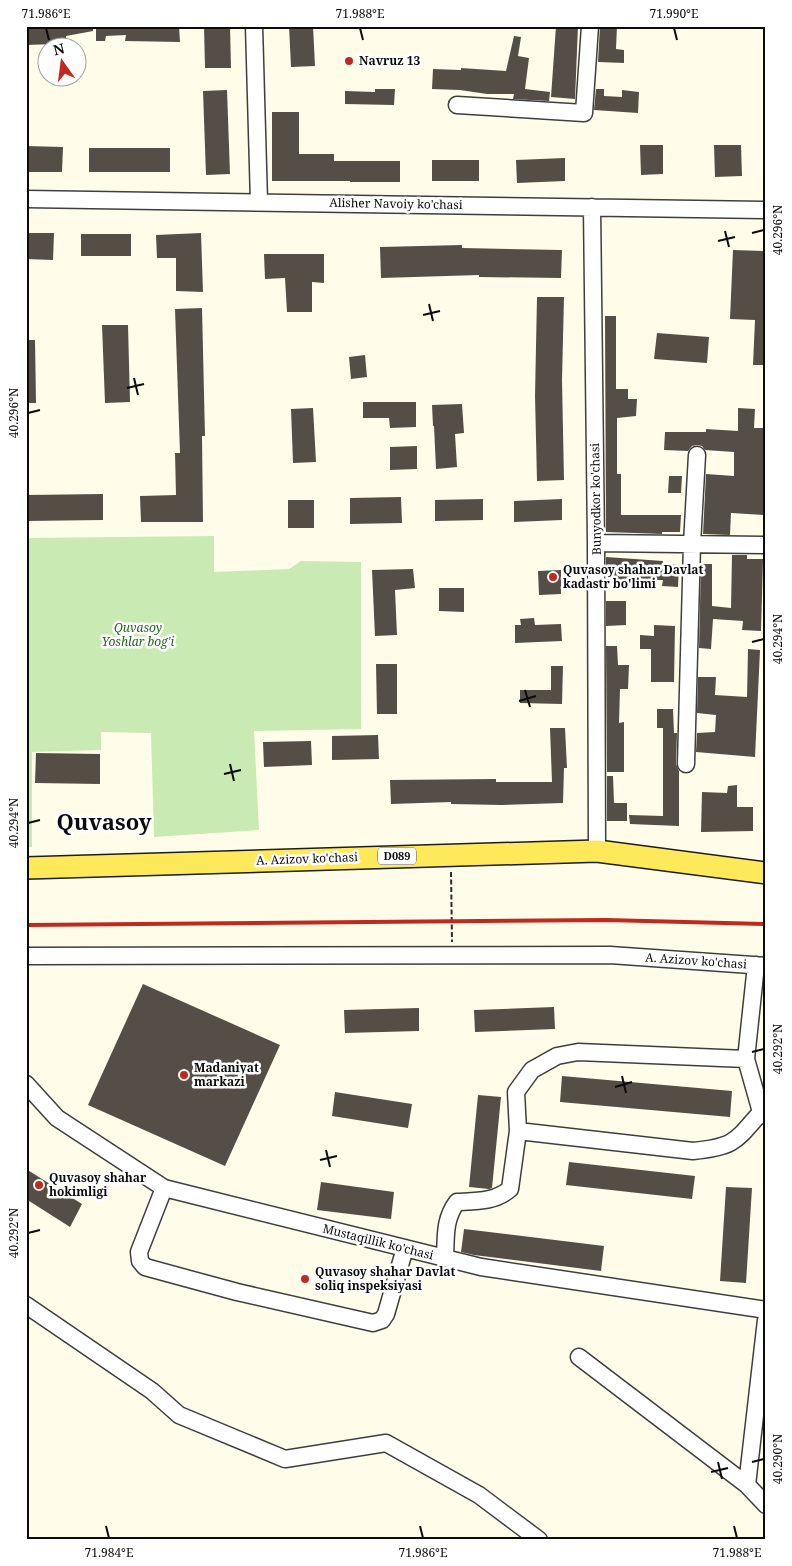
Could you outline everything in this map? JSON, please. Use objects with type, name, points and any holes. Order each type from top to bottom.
[{"type":"main road","name":"A. Azizov ko'chasi","points":[[26,868],[597,850],[766,873]]},
{"type":"street","points":[[254,26],[259,202]]},
{"type":"street","points":[[457,105],[584,113],[590,26]]},
{"type":"street","name":"Alisher Navoiy ko'chasi","points":[[26,199],[766,210]]},
{"type":"street","name":"Bunyodkor ko'chasi","points":[[592,207],[597,850]]},
{"type":"street","points":[[686,764],[692,544],[697,456]]},
{"type":"street","points":[[596,543],[766,545]]},
{"type":"street","name":"A. Azizov ko'chasi","points":[[26,956],[610,955],[761,966]]},
{"type":"street","points":[[518,1130],[693,1151],[717,1149],[736,1141],[763,1114],[746,1059],[761,966]]},
{"type":"street","points":[[445,1258],[447,1220],[450,1211],[457,1202],[475,1202],[500,1197],[510,1188],[518,1130],[516,1092],[532,1070],[557,1056],[578,1052],[746,1059]]},
{"type":"street","name":"Mustaqillik ko'chasi","points":[[26,1084],[57,1118],[164,1188],[480,1267],[766,1310]]},
{"type":"street","points":[[164,1188],[139,1252],[140,1261],[146,1267],[237,1292],[373,1322],[382,1320],[386,1314],[405,1248]]},
{"type":"street","points":[[26,1306],[152,1391],[179,1415],[284,1458],[386,1442],[480,1494],[539,1540]]},
{"type":"street","points":[[746,1485],[766,1320]]},
{"type":"street","points":[[579,1357],[746,1485],[766,1505]]},
{"type":"path","points":[[450,855],[452,955]]},
{"type":"green space","name":"Quvasoy Yoshlar bog'i","points":[[214,536],[214,572],[289,569],[301,561],[361,562],[361,729],[254,731],[259,830],[154,837],[151,733],[101,732],[101,750],[32,752],[32,847],[26,847],[26,538]]},
{"type":"building","points":[[26,26],[93,26],[93,31],[66,36],[66,38],[38,38],[38,45],[26,45]]},
{"type":"building","points":[[96,26],[179,26],[180,42],[125,41],[126,35],[106,36],[105,41],[96,41]]},
{"type":"building","points":[[204,26],[230,26],[231,68],[205,68]]},
{"type":"building","points":[[289,26],[313,26],[315,66],[291,67]]},
{"type":"building","points":[[556,26],[578,26],[575,99],[551,97]]},
{"type":"building","points":[[600,26],[617,26],[616,49],[624,50],[624,63],[598,62]]},
{"type":"building","points":[[514,36],[521,37],[518,56],[529,58],[525,89],[550,92],[549,101],[513,99],[514,94],[487,94],[460,90],[432,89],[433,69],[461,70],[461,68],[506,71]]},
{"type":"building","points":[[375,89],[395,89],[394,105],[345,104],[345,91],[375,92]]},
{"type":"building","points":[[596,89],[604,89],[604,96],[622,97],[622,90],[639,92],[638,113],[594,110]]},
{"type":"building","points":[[227,90],[230,174],[206,175],[203,91]]},
{"type":"building","points":[[272,112],[299,112],[299,154],[334,154],[334,161],[400,161],[400,182],[272,181]]},
{"type":"building","points":[[640,145],[663,145],[663,174],[641,175]]},
{"type":"building","points":[[714,145],[741,145],[742,176],[715,177]]},
{"type":"building","points":[[26,146],[63,147],[62,172],[26,172]]},
{"type":"building","points":[[89,148],[170,148],[170,172],[89,172]]},
{"type":"building","points":[[565,158],[565,181],[517,183],[516,160]]},
{"type":"building","points":[[432,160],[479,160],[479,181],[432,181]]},
{"type":"building","points":[[26,233],[54,233],[53,260],[26,259]]},
{"type":"building","points":[[201,233],[203,292],[176,291],[176,258],[157,258],[156,235]]},
{"type":"building","points":[[81,234],[131,234],[131,256],[81,256]]},
{"type":"building","points":[[462,245],[462,248],[562,250],[561,278],[479,277],[479,275],[381,278],[380,247]]},
{"type":"building","points":[[733,250],[766,251],[766,365],[753,365],[755,320],[730,319]]},
{"type":"building","points":[[264,254],[324,254],[324,283],[312,282],[312,312],[287,312],[285,278],[265,279]]},
{"type":"building","points":[[537,297],[564,297],[562,380],[564,480],[537,481],[535,396]]},
{"type":"building","points":[[202,308],[205,436],[202,436],[203,522],[141,522],[140,496],[176,495],[175,453],[180,453],[175,309]]},
{"type":"building","points":[[605,316],[616,316],[616,389],[628,389],[628,399],[637,399],[636,416],[617,418],[617,474],[621,474],[621,515],[681,515],[680,532],[662,532],[662,534],[606,532]]},
{"type":"building","points":[[102,325],[128,325],[130,402],[105,403]]},
{"type":"building","points":[[657,333],[709,337],[707,363],[654,359]]},
{"type":"building","points":[[26,340],[35,340],[36,403],[26,403]]},
{"type":"building","points":[[365,355],[367,377],[351,379],[349,357]]},
{"type":"building","points":[[363,402],[416,402],[416,427],[390,428],[389,418],[363,418]]},
{"type":"building","points":[[462,404],[464,433],[455,434],[457,467],[436,469],[432,405]]},
{"type":"building","points":[[313,408],[316,462],[293,463],[291,409]]},
{"type":"building","points":[[738,408],[755,409],[754,428],[766,428],[765,515],[731,513],[730,535],[703,534],[706,474],[734,476],[734,452],[705,450],[702,446],[697,445],[692,446],[688,451],[664,450],[665,432],[706,432],[706,429],[738,431]]},
{"type":"building","points":[[417,446],[417,469],[390,470],[390,447]]},
{"type":"building","points":[[669,476],[682,476],[681,493],[668,493]]},
{"type":"building","points":[[103,494],[103,520],[26,521],[26,495]]},
{"type":"building","points":[[401,497],[402,523],[350,524],[350,498]]},
{"type":"building","points":[[483,499],[483,520],[435,521],[435,500]]},
{"type":"building","points":[[562,499],[562,520],[514,522],[514,501]]},
{"type":"building","points":[[288,500],[314,500],[314,528],[288,528]]},
{"type":"building","points":[[732,555],[747,555],[747,559],[763,559],[761,631],[742,630],[743,621],[713,619],[711,649],[699,648],[701,564],[712,564],[712,606],[731,608]]},
{"type":"building","points":[[606,557],[663,561],[663,564],[679,565],[678,587],[662,586],[663,580],[641,580],[641,585],[632,584],[632,579],[606,580]]},
{"type":"building","points":[[413,569],[415,588],[395,590],[397,635],[375,636],[372,570]]},
{"type":"building","points":[[561,570],[561,594],[539,595],[538,571]]},
{"type":"building","points":[[439,588],[464,588],[464,612],[439,611]]},
{"type":"building","points":[[606,601],[626,601],[626,625],[606,626]]},
{"type":"building","points":[[534,618],[535,625],[561,624],[562,641],[515,643],[515,625],[521,625],[520,619]]},
{"type":"building","points":[[654,625],[675,626],[674,682],[651,682],[651,649],[640,649],[640,635],[654,636]]},
{"type":"building","points":[[606,646],[617,646],[618,665],[629,665],[628,689],[620,689],[619,723],[624,722],[624,772],[607,772]]},
{"type":"building","points":[[748,649],[760,650],[755,757],[696,752],[697,733],[715,732],[716,715],[697,713],[698,677],[716,677],[715,695],[747,697]]},
{"type":"building","points":[[376,664],[397,664],[397,714],[377,714]]},
{"type":"building","points":[[551,666],[563,666],[562,704],[520,703],[520,690],[551,690]]},
{"type":"building","points":[[657,709],[673,709],[674,733],[677,733],[676,764],[679,771],[679,826],[630,824],[629,815],[663,816],[663,728],[657,728]]},
{"type":"building","points":[[550,728],[565,728],[567,768],[564,768],[563,803],[502,805],[451,804],[451,802],[391,804],[390,780],[496,779],[496,782],[552,782]]},
{"type":"building","points":[[378,735],[379,759],[332,760],[332,736]]},
{"type":"building","points":[[311,741],[312,765],[264,767],[263,742]]},
{"type":"building","points":[[36,753],[100,754],[100,784],[35,783]]},
{"type":"building","points":[[607,776],[613,776],[614,803],[627,803],[627,821],[607,821]]},
{"type":"building","points":[[737,785],[737,807],[753,807],[753,831],[701,832],[702,792],[727,793],[728,786]]},
{"type":"building","name":"Madaniyat markazi","points":[[143,984],[280,1045],[225,1166],[88,1105]]},
{"type":"building","points":[[554,1007],[555,1029],[475,1032],[474,1010]]},
{"type":"building","points":[[419,1008],[419,1031],[345,1033],[344,1010]]},
{"type":"building","points":[[562,1076],[732,1091],[730,1117],[560,1102]]},
{"type":"building","points":[[335,1092],[412,1104],[408,1128],[332,1116]]},
{"type":"building","points":[[478,1095],[501,1097],[492,1188],[489,1189],[469,1187]]},
{"type":"building","points":[[569,1162],[695,1176],[692,1199],[566,1185]]},
{"type":"building","name":"Quvasoy shahar hokimligi","points":[[26,1169],[82,1204],[70,1227],[26,1199]]},
{"type":"building","points":[[321,1182],[394,1192],[391,1219],[317,1210]]},
{"type":"building","points":[[726,1187],[752,1188],[746,1283],[720,1281]]},
{"type":"building","points":[[464,1229],[604,1246],[601,1271],[461,1252]]},
{"type":"railway","points":[[26,925],[606,920],[766,924]]},
{"type":"place","name":"Navruz 13","points":[[349,61]]},
{"type":"place","name":"Quvasoy shahar Davlat kadastr bo'limi","points":[[553,577]]},
{"type":"place","name":"Madaniyat markazi","points":[[184,1075]]},
{"type":"place","name":"Quvasoy shahar hokimligi","points":[[39,1185]]},
{"type":"place","name":"Quvasoy shahar Davlat soliq inspeksiyasi","points":[[305,1279]]},
{"type":"district","name":"Quvasoy","points":[[104,822]]}]
